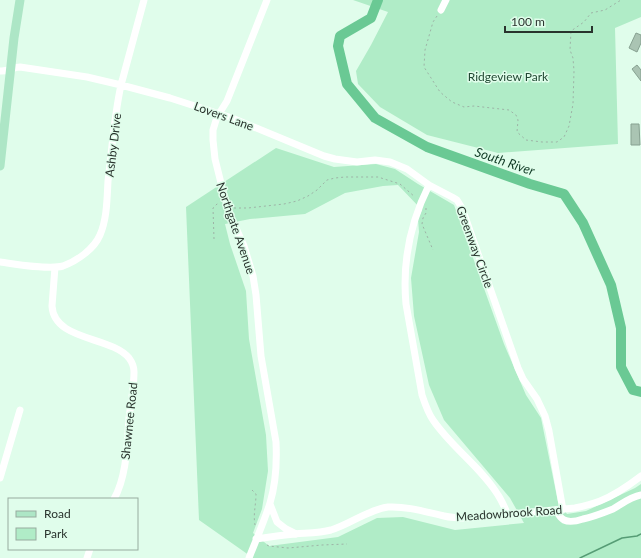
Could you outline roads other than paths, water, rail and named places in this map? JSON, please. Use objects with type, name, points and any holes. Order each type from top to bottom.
[{"type":"main road","points":[[0,166],[14,38],[20,0]]},
{"type":"street","name":"Ashby Drive","points":[[55,268],[70,263],[80,257],[89,250],[100,235],[105,216],[113,133],[121,85],[144,0]]},
{"type":"street","name":"Northgate Avenue","points":[[249,558],[270,504],[276,472],[276,442],[261,356],[256,295],[244,246],[227,206],[215,159],[213,140],[214,125],[219,113],[227,101],[267,0]]},
{"type":"street","points":[[441,10],[446,0]]},
{"type":"street","name":"Lovers Lane","points":[[0,71],[7,71],[20,66],[87,77],[170,98],[219,113],[324,156],[344,161],[357,162],[375,160],[390,162],[407,169],[429,185]]},
{"type":"street","points":[[429,185],[421,202],[409,238],[406,253],[405,274],[406,304],[422,395],[426,408],[433,420],[490,484],[498,495],[508,515]]},
{"type":"street","name":"Greenway Circle","points":[[429,185],[457,200],[462,208],[518,368],[523,379],[537,399],[545,416],[549,431],[560,510]]},
{"type":"street","points":[[0,262],[55,268]]},
{"type":"street","name":"Shawnee Road","points":[[55,268],[52,311],[57,321],[71,331],[116,349],[127,356],[133,366],[134,372],[122,477],[114,498]]},
{"type":"street","points":[[0,478],[20,410]]},
{"type":"street","name":"Meadowbrook Road","points":[[256,539],[274,536],[317,533],[332,530],[369,512],[389,507],[412,509],[457,518],[508,515],[575,508],[600,501],[624,489],[641,476]]},
{"type":"street","points":[[560,510],[559,515],[566,521],[577,521],[613,509],[632,497],[641,495]]},
{"type":"street","points":[[270,504],[277,522],[296,534]]},
{"type":"waterway","name":"South River","points":[[378,0],[371,18],[340,36],[338,46],[347,84],[375,118],[427,147],[530,184],[564,194],[583,223],[611,285],[621,328],[621,367],[633,390],[641,392]]},
{"type":"waterway","points":[[580,558],[622,538],[641,534]]},
{"type":"park label","name":"Ridgeview Park","points":[[508,76]]}]
